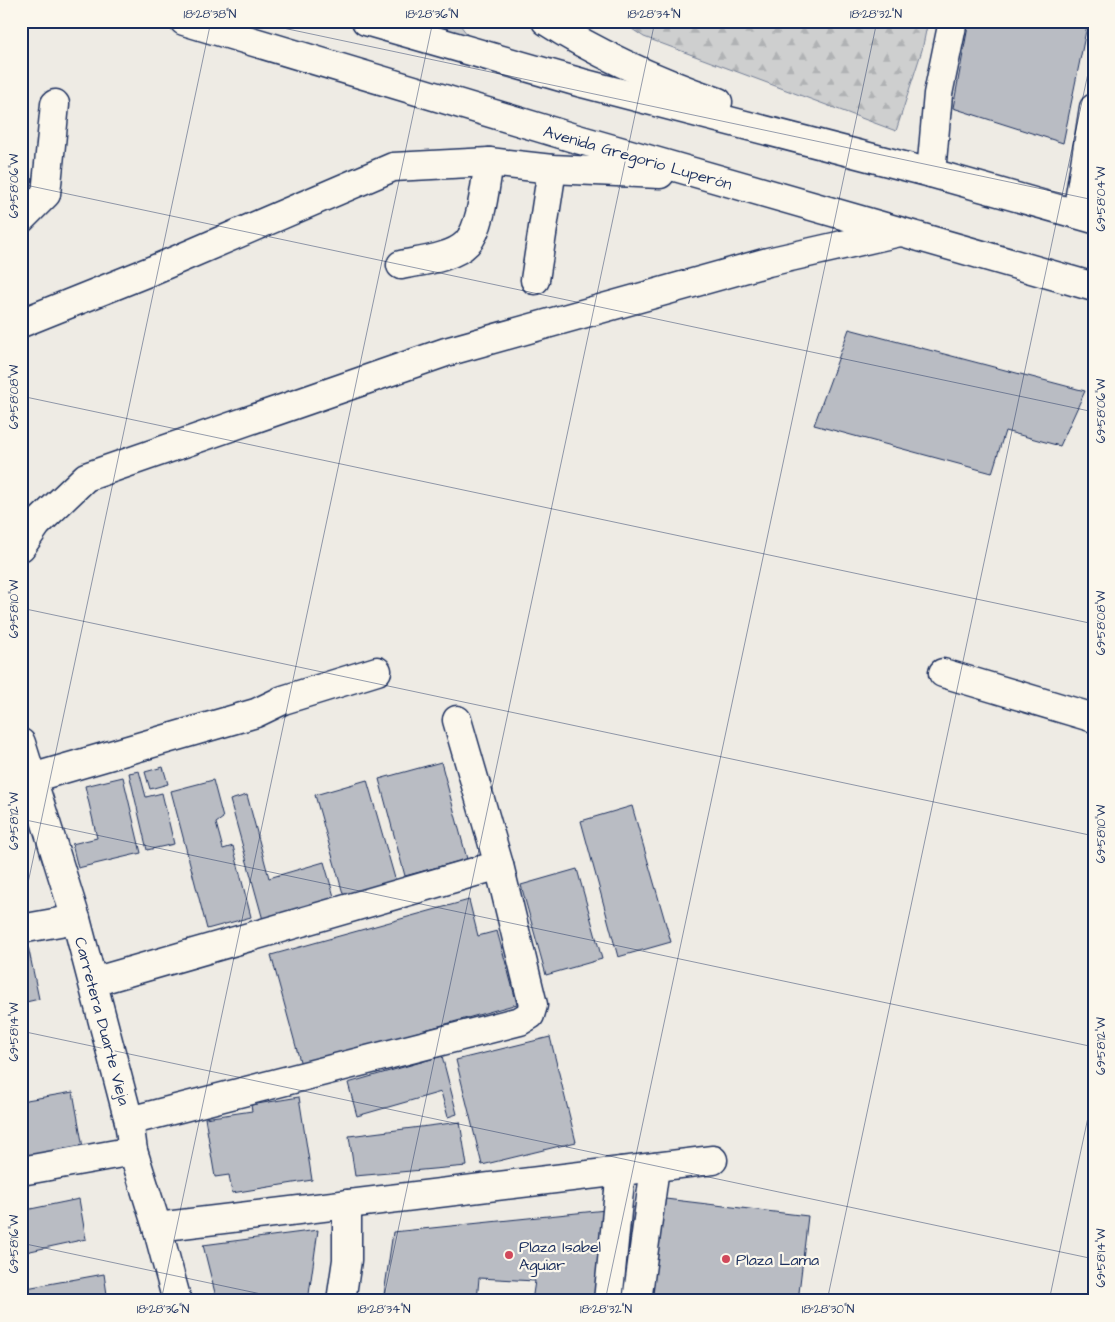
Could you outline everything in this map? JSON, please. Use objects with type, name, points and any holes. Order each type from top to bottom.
[{"type":"street","name":"Avenida Gregorio Luperón","points":[[184,21],[705,176],[1094,287]]},
{"type":"street","points":[[366,21],[582,83],[930,173],[1085,216],[1094,108]]},
{"type":"street","points":[[546,21],[577,42],[651,78],[880,161]]},
{"type":"street","points":[[930,173],[938,94],[953,21]]},
{"type":"street","points":[[21,218],[46,194],[55,104]]},
{"type":"street","points":[[21,323],[153,270],[392,167],[489,162],[552,169],[705,176]]},
{"type":"street","points":[[401,264],[440,258],[466,244],[476,228],[489,162]]},
{"type":"street","points":[[535,280],[552,169]]},
{"type":"street","points":[[21,547],[38,524],[86,477],[446,352],[784,258],[900,232]]},
{"type":"street","points":[[32,778],[256,713],[283,700],[377,670]]},
{"type":"street","points":[[943,673],[1094,718]]},
{"type":"street","points":[[129,1121],[520,1021],[530,1015],[533,1005],[499,865],[457,720]]},
{"type":"street","name":"Carretera Duarte Vieja","points":[[21,743],[76,919],[129,1121],[133,1151],[157,1227],[177,1301]]},
{"type":"street","points":[[93,982],[499,865]]},
{"type":"street","points":[[21,929],[76,919]]},
{"type":"street","points":[[21,1171],[133,1151]]},
{"type":"street","points":[[157,1227],[713,1160]]},
{"type":"street","points":[[637,1301],[655,1167]]},
{"type":"street","points":[[608,1301],[621,1171]]},
{"type":"street","points":[[341,1301],[347,1260],[347,1204]]},
{"type":"green space","points":[[390,21],[457,21],[477,47]]},
{"type":"green space","points":[[620,21],[928,21],[922,50],[896,131],[644,37]]},
{"type":"building","points":[[969,21],[1088,21],[1063,143],[953,108]]},
{"type":"building","points":[[849,329],[1085,391],[1060,446],[1005,431],[992,473],[814,425]]},
{"type":"building","points":[[441,762],[467,859],[405,876],[379,779]]},
{"type":"building","points":[[163,767],[168,784],[150,789],[145,772]]},
{"type":"building","points":[[139,771],[146,797],[162,793],[174,844],[147,850],[129,773]]},
{"type":"building","points":[[123,777],[141,853],[78,868],[72,844],[97,838],[85,786]]},
{"type":"building","points":[[213,780],[223,818],[216,823],[223,849],[233,846],[251,917],[207,929],[171,791]]},
{"type":"building","points":[[367,780],[396,882],[344,897],[315,795]]},
{"type":"building","points":[[247,795],[269,878],[324,862],[335,900],[263,920],[230,800]]},
{"type":"building","points":[[632,806],[671,942],[618,957],[581,821]]},
{"type":"building","points":[[577,869],[602,959],[546,975],[521,885]]},
{"type":"building","points":[[469,900],[478,936],[497,931],[517,1004],[301,1065],[271,955]]},
{"type":"building","points":[[28,946],[39,999],[26,1002],[21,980],[21,948]]},
{"type":"building","points":[[550,1037],[576,1142],[482,1165],[456,1060]]},
{"type":"building","points":[[442,1056],[457,1114],[448,1117],[441,1092],[357,1116],[348,1083]]},
{"type":"building","points":[[73,1092],[84,1153],[21,1164],[21,1101]]},
{"type":"building","points":[[299,1097],[312,1180],[232,1193],[229,1175],[215,1177],[205,1118],[252,1111],[251,1105]]},
{"type":"building","points":[[460,1122],[467,1166],[355,1176],[349,1136]]},
{"type":"building","name":"Plaza Lama","points":[[657,1198],[808,1216],[798,1301],[645,1301]]},
{"type":"building","points":[[79,1199],[86,1239],[21,1253],[21,1211]]},
{"type":"building","name":"Plaza Isabel Aguiar","points":[[635,1207],[622,1301],[532,1301],[535,1281],[479,1278],[477,1301],[383,1301],[393,1232]]},
{"type":"building","points":[[318,1230],[308,1301],[217,1301],[203,1245]]},
{"type":"building","points":[[104,1274],[108,1301],[21,1301],[21,1289]]},
{"type":"place","name":"Plaza Isabel Aguiar","points":[[509,1255]]},
{"type":"place","name":"Plaza Lama","points":[[726,1259]]}]
